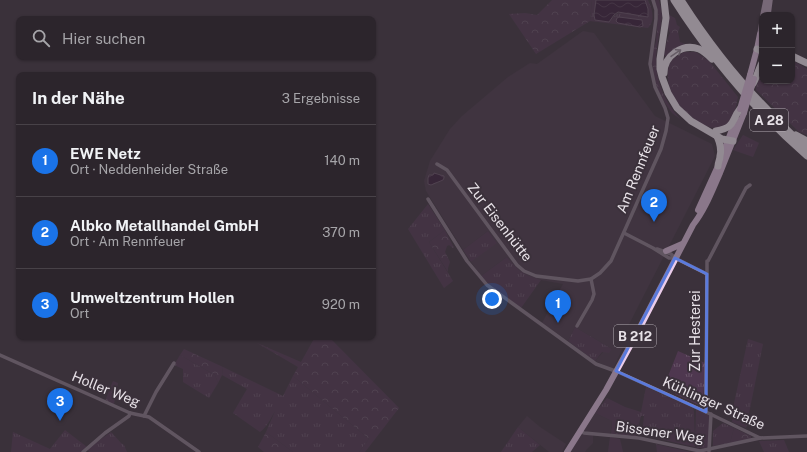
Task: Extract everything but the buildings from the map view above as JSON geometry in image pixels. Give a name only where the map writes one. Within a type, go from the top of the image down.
[{"type":"highway","points":[[664,0],[666,18],[660,69],[665,87],[677,108],[692,121],[706,130],[717,134],[722,133],[731,139]]},
{"type":"highway","name":"A 28","points":[[674,0],[726,72],[765,116],[807,156]]},
{"type":"highway","name":"A 28","points":[[681,0],[705,36],[734,72],[763,106],[807,149]]},
{"type":"highway","points":[[665,87],[664,70],[666,64],[672,55],[684,48],[698,49],[714,61],[720,69],[726,72]]},
{"type":"highway","points":[[795,57],[807,63]]},
{"type":"highway","points":[[753,80],[759,68]]},
{"type":"highway","points":[[717,134],[732,124],[742,111]]},
{"type":"highway","points":[[776,119],[781,120],[798,136],[807,141]]},
{"type":"highway","points":[[717,134],[721,150],[718,166]]},
{"type":"main road","points":[[764,12],[766,0]]},
{"type":"main road","points":[[768,12],[770,0]]},
{"type":"main road","name":"B 212","points":[[567,452],[606,390],[682,244],[699,217],[714,188],[753,80],[759,53]]},
{"type":"main road","name":"B 212","points":[[742,111],[753,80]]},
{"type":"main road","name":"B 212","points":[[693,225],[695,216],[731,139]]},
{"type":"main road","points":[[666,251],[682,244]]},
{"type":"street","name":"Am Rennfeuer","points":[[653,0],[656,10],[656,19],[650,64],[655,87],[665,108],[668,124],[661,149],[624,233],[669,258],[675,258]]},
{"type":"street","name":"Zur Eisenhütte","points":[[437,164],[447,170],[517,265],[524,271],[536,276],[564,280],[591,280]]},
{"type":"street","name":"Zur Hesterei","points":[[706,412],[707,261],[712,255],[746,188],[750,185]]},
{"type":"street","name":"Kühlinger Straße","points":[[428,199],[468,261],[488,285],[596,364],[616,371],[760,438],[807,436]]},
{"type":"street","points":[[577,326],[594,294],[591,280],[600,274],[611,261],[624,233]]},
{"type":"street","name":"Am Rennfeuer","points":[[653,248],[666,251],[675,258]]},
{"type":"street","name":"Zur Hesterei","points":[[675,258],[706,274]]},
{"type":"street","name":"Holler Weg","points":[[0,355],[99,400],[154,420],[199,452]]},
{"type":"street","points":[[144,416],[156,392],[174,363]]},
{"type":"street","points":[[83,452],[105,433],[130,416],[130,412]]},
{"type":"street","points":[[709,451],[711,414]]},
{"type":"street","name":"Bissener Weg","points":[[580,431],[584,433],[639,438],[700,452],[760,438]]},
{"type":"highlighted area","points":[[675,258],[707,274],[706,412],[616,371]]},
{"type":"shaded area","points":[[583,31],[594,33],[655,116],[712,144],[715,156],[621,340],[625,343],[613,369],[595,361],[603,352],[612,349],[575,327],[568,341],[542,323],[563,284],[532,278],[516,268],[507,257],[481,276],[471,262],[496,242],[488,231],[463,250],[426,191],[424,181],[430,161],[450,129],[462,116],[508,77],[530,63],[537,64]],"holes":[[[434,173],[441,174],[443,180],[431,185],[428,184],[429,175],[433,175]]]},
{"type":"shaded area","points":[[595,413],[612,421],[610,437],[593,435],[593,443],[585,452],[570,452]]},
{"type":"shaded area","points":[[527,416],[540,427],[566,444],[562,452],[549,452],[518,427]]},
{"type":"green space","points":[[552,0],[592,0],[590,21],[536,54],[509,14],[525,13],[537,15]]},
{"type":"green space","points":[[592,0],[596,0],[594,15],[612,19],[618,13],[648,9],[645,0],[648,0],[652,11],[652,22],[648,28],[590,21]]},
{"type":"green space","points":[[655,0],[659,0],[662,16],[656,58],[658,77],[660,86],[668,102],[680,119],[672,113],[661,97],[655,84],[652,63],[653,51],[656,42],[658,14]]},
{"type":"green space","points":[[669,15],[675,18],[677,25],[680,27],[678,32],[680,42],[685,44],[685,46],[667,57],[664,55],[670,33],[667,26]]},
{"type":"green space","points":[[684,52],[696,52],[709,61],[738,97],[733,118],[723,127],[710,127],[697,121],[675,101],[670,90],[668,73],[670,63],[673,59]]},
{"type":"green space","points":[[795,62],[807,69],[807,135],[799,132],[756,90],[759,77],[759,84],[795,84]]},
{"type":"green space","points":[[743,135],[759,143],[753,157],[733,150]]},
{"type":"green space","points":[[428,204],[445,230],[429,242],[453,281],[444,288],[408,229]]},
{"type":"green space","points":[[445,230],[454,248],[449,245],[447,246],[445,252],[450,262],[448,272],[429,242]]},
{"type":"green space","points":[[488,231],[497,243],[471,262],[463,250]]},
{"type":"green space","points":[[507,257],[522,272],[541,280],[521,308],[490,285],[481,276]]},
{"type":"green space","points":[[575,327],[612,349],[609,353],[602,352],[595,361],[568,341]]},
{"type":"green space","points":[[748,339],[763,344],[746,428],[732,422],[733,408]]},
{"type":"green space","points":[[313,340],[332,340],[399,408],[365,452],[359,452],[369,439],[293,376],[298,367],[257,343],[301,362]]},
{"type":"green space","points":[[184,349],[223,367],[222,375],[218,383],[215,375],[180,355]]},
{"type":"green space","points":[[678,351],[705,363],[703,407],[675,394],[677,384],[667,379]]},
{"type":"green space","points":[[180,355],[215,375],[218,383],[209,398],[183,382],[183,369],[174,365]]},
{"type":"green space","points":[[223,367],[283,396],[293,376],[369,439],[359,452],[293,452],[266,432],[275,411],[267,425],[260,432],[233,413],[247,389],[222,375]]},
{"type":"green space","points":[[113,381],[118,383],[114,404],[105,401]]},
{"type":"green space","points":[[646,387],[693,408],[695,442],[696,409],[710,416],[708,447],[697,448],[695,445],[695,447],[642,435],[644,416],[641,416],[636,436],[611,434],[612,421],[595,413],[607,398],[625,407],[641,412]]},
{"type":"green space","points":[[723,423],[734,428],[730,443],[713,446],[713,431]]},
{"type":"green space","points":[[518,427],[540,445],[532,452],[501,452]]},
{"type":"green space","points":[[734,428],[751,436],[751,439],[730,443]]},
{"type":"green space","points":[[65,430],[87,447],[81,452],[11,452],[13,432],[50,449]]},
{"type":"green space","points":[[111,432],[124,445],[127,452],[89,452],[87,449]]},
{"type":"green space","points":[[266,432],[293,452],[264,452],[258,447]]},
{"type":"green space","points":[[610,437],[620,439],[623,452],[608,452]]},
{"type":"green space","points":[[784,440],[789,452],[764,452],[759,441]]},
{"type":"green space","points":[[656,444],[690,452],[657,452]]},
{"type":"water","points":[[596,0],[645,0],[648,9],[648,17],[618,12],[609,22],[595,20],[594,15]]},
{"type":"water","points":[[619,17],[642,20],[643,26],[640,27],[618,23],[616,21]]},
{"type":"water","points":[[434,173],[444,176],[443,180],[431,185],[428,184],[429,175],[433,175]]},
{"type":"place","name":"Albko Metallhandel GmbH","points":[[654,222]]},
{"type":"place","name":"EWE Netz","points":[[558,323]]},
{"type":"place","name":"Umweltzentrum Hollen","points":[[60,421]]}]
